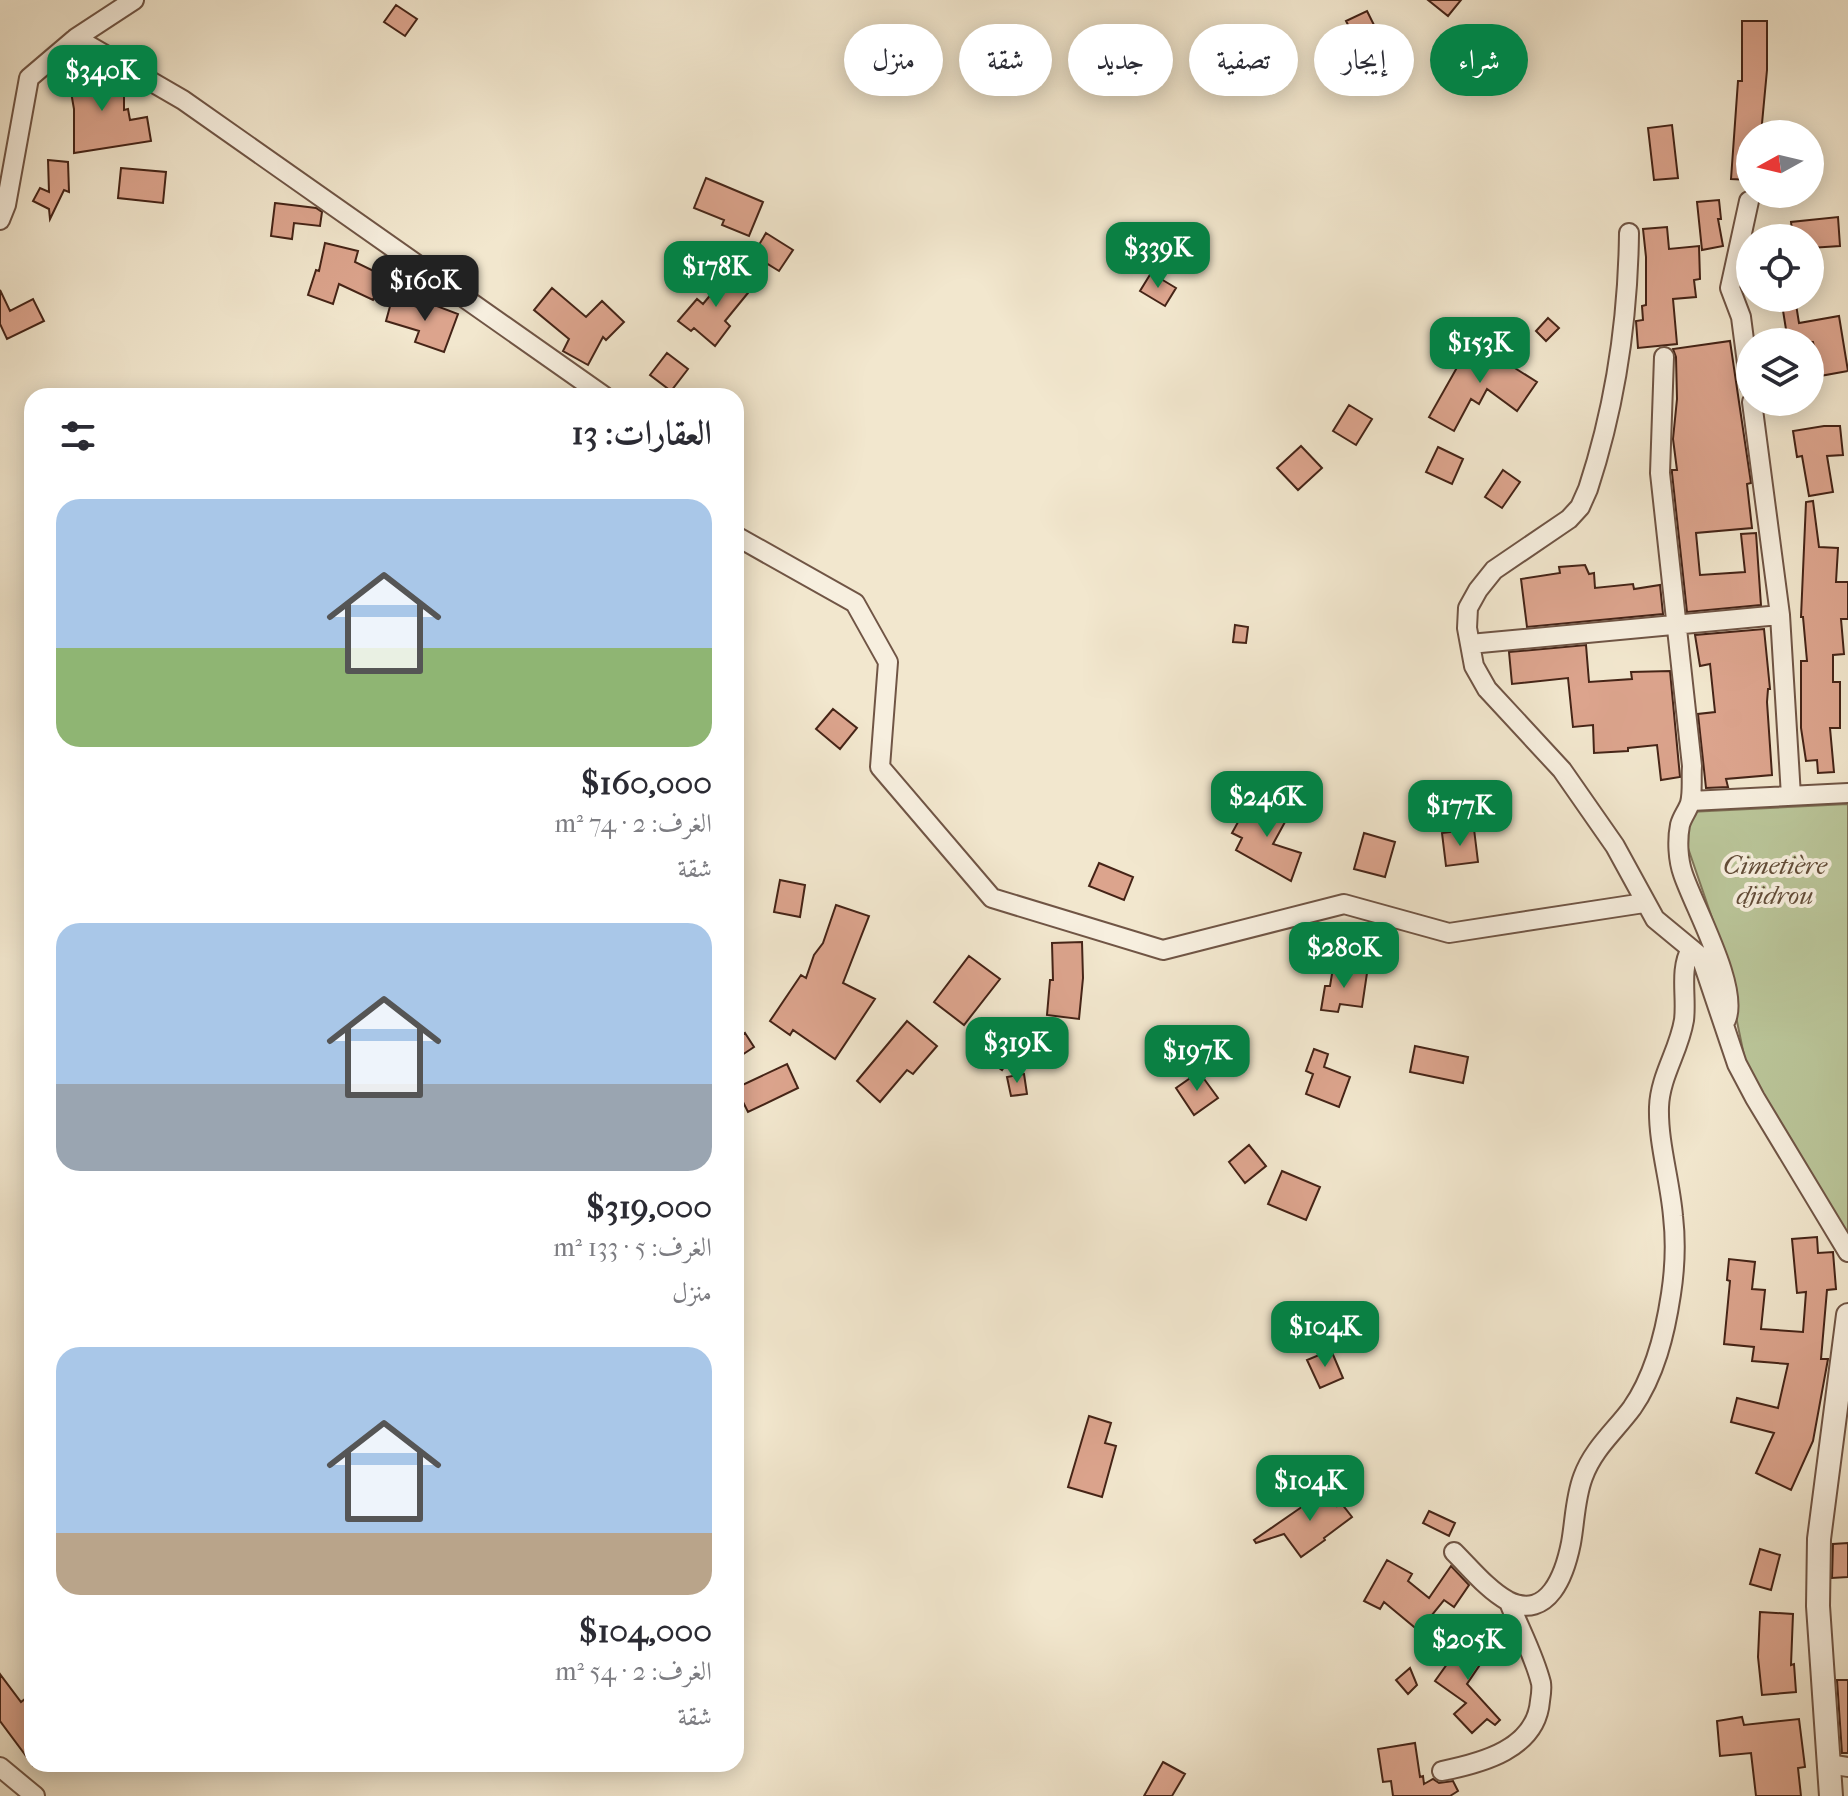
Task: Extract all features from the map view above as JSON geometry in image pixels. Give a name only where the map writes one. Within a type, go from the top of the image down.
[{"type":"street","points":[[0,220],[6,205],[29,78],[76,38],[134,0]]},
{"type":"street","points":[[76,38],[183,100],[593,388]]},
{"type":"street","points":[[1742,328],[1730,288],[1747,208]]},
{"type":"street","points":[[1629,233],[1628,283],[1619,358],[1588,489],[1580,507],[1569,519],[1494,570],[1478,590],[1468,608],[1467,628],[1474,666],[1487,689],[1562,770],[1615,846],[1644,903],[1663,927],[1701,957],[1737,1064],[1848,1252]]},
{"type":"street","points":[[1664,357],[1660,473],[1692,766],[1691,801],[1681,824],[1678,844],[1681,869],[1721,969],[1729,1006],[1723,1022]]},
{"type":"street","points":[[1754,416],[1780,615],[1791,796]]},
{"type":"street","points":[[744,541],[855,603],[888,662],[880,767],[992,898],[1163,950],[1344,904],[1449,933],[1644,903]]},
{"type":"street","points":[[1470,644],[1780,615]]},
{"type":"street","points":[[1691,801],[1848,793]]},
{"type":"street","points":[[1454,1552],[1509,1602],[1528,1607],[1545,1600],[1556,1588],[1566,1564],[1583,1477],[1592,1458],[1646,1386],[1656,1360],[1671,1295],[1675,1240],[1659,1099],[1662,1082],[1681,1036],[1686,958],[1691,949]]},
{"type":"street","points":[[1831,1796],[1838,1766],[1818,1606],[1819,1539],[1848,1315]]},
{"type":"street","points":[[1442,1771],[1490,1758],[1514,1746],[1530,1731],[1539,1715],[1542,1686],[1509,1602]]},
{"type":"street","points":[[0,1767],[35,1796]]},
{"type":"green space","name":"Cimetière djidrou","points":[[1848,804],[1848,1242],[1746,1065],[1721,944],[1688,848],[1689,812]]},
{"type":"building","points":[[1428,0],[1461,0],[1448,16]]},
{"type":"building","points":[[396,5],[417,19],[405,36],[384,22]]},
{"type":"building","points":[[1367,11],[1374,24],[1348,24],[1346,21]]},
{"type":"building","points":[[1742,21],[1767,21],[1762,120],[1736,120],[1736,179],[1731,179],[1738,81],[1742,81]]},
{"type":"building","points":[[79,67],[81,74],[116,75],[124,80],[124,110],[128,109],[130,120],[147,117],[151,141],[74,153],[74,109],[63,70]]},
{"type":"building","points":[[1672,125],[1678,178],[1654,180],[1648,128]]},
{"type":"building","points":[[48,160],[68,162],[69,192],[64,190],[50,219],[49,209],[33,201],[40,188],[49,192]]},
{"type":"building","points":[[121,168],[166,172],[163,203],[118,198]]},
{"type":"building","points":[[706,178],[763,202],[749,236],[722,225],[724,220],[694,208]]},
{"type":"building","points":[[1719,200],[1721,219],[1718,219],[1723,246],[1702,250],[1697,202]]},
{"type":"building","points":[[275,203],[316,208],[322,212],[320,226],[294,223],[292,239],[271,236]]},
{"type":"building","points":[[1838,217],[1840,246],[1824,247],[1824,224],[1791,222]]},
{"type":"building","points":[[1667,227],[1669,249],[1699,246],[1700,279],[1694,280],[1696,297],[1673,299],[1677,344],[1638,348],[1636,321],[1643,320],[1642,306],[1646,305],[1643,229]]},
{"type":"building","points":[[766,233],[793,250],[779,271],[753,255]]},
{"type":"building","points":[[325,243],[358,251],[355,262],[384,276],[373,300],[339,284],[333,304],[308,295],[316,270],[319,271]]},
{"type":"building","points":[[731,270],[752,288],[725,321],[730,326],[715,346],[694,328],[691,331],[678,321],[697,299],[703,304]]},
{"type":"building","points":[[1151,273],[1176,288],[1165,306],[1140,291]]},
{"type":"building","points":[[552,288],[586,317],[602,301],[624,322],[606,340],[603,337],[588,365],[563,351],[569,339],[534,310]]},
{"type":"building","points":[[0,290],[10,311],[33,299],[44,321],[7,339],[0,324]]},
{"type":"building","points":[[392,299],[427,310],[429,303],[458,314],[444,352],[415,342],[419,331],[386,321]]},
{"type":"building","points":[[1783,312],[1797,312],[1799,323],[1839,316],[1848,371],[1824,375],[1824,328],[1786,328]]},
{"type":"building","points":[[1548,318],[1559,328],[1546,341],[1536,331]]},
{"type":"building","points":[[1472,341],[1537,382],[1517,411],[1487,389],[1479,404],[1471,399],[1454,431],[1429,417]]},
{"type":"building","points":[[1730,341],[1736,382],[1736,416],[1741,416],[1751,483],[1747,484],[1752,528],[1696,533],[1700,575],[1745,572],[1741,534],[1756,533],[1761,605],[1687,612],[1672,473],[1672,470],[1677,470],[1673,439],[1677,399],[1673,349]]},
{"type":"building","points":[[667,353],[688,369],[673,388],[667,388],[650,375]]},
{"type":"building","points":[[1349,405],[1372,419],[1356,445],[1333,431]]},
{"type":"building","points":[[1840,426],[1843,455],[1827,456],[1833,492],[1809,496],[1802,456],[1797,457],[1793,431]]},
{"type":"building","points":[[1301,446],[1322,468],[1298,490],[1277,468]]},
{"type":"building","points":[[1438,447],[1463,459],[1452,484],[1426,472]]},
{"type":"building","points":[[1503,470],[1520,482],[1502,508],[1485,497]]},
{"type":"building","points":[[1813,501],[1819,547],[1838,548],[1836,582],[1848,582],[1848,619],[1841,619],[1844,654],[1833,655],[1833,682],[1840,682],[1840,728],[1830,728],[1834,772],[1818,773],[1817,760],[1806,761],[1801,728],[1801,661],[1807,661],[1801,617],[1806,502]]},
{"type":"building","points":[[1585,565],[1589,574],[1594,573],[1595,588],[1633,584],[1634,589],[1660,585],[1663,614],[1527,627],[1521,579],[1560,573],[1559,567]]},
{"type":"building","points":[[1235,625],[1248,627],[1246,643],[1233,642]]},
{"type":"building","points":[[1764,629],[1770,689],[1767,702],[1772,775],[1726,779],[1728,787],[1706,788],[1698,714],[1715,712],[1710,664],[1700,666],[1695,635]]},
{"type":"building","points":[[1586,645],[1589,682],[1632,679],[1631,672],[1670,671],[1680,777],[1661,780],[1657,745],[1594,753],[1593,725],[1573,727],[1568,678],[1512,684],[1509,652]]},
{"type":"building","points":[[833,709],[857,728],[840,749],[816,729]]},
{"type":"building","points":[[1266,798],[1291,811],[1273,844],[1301,853],[1291,881],[1236,850],[1242,838],[1232,833],[1244,811],[1256,817]]},
{"type":"building","points":[[1474,829],[1478,862],[1446,866],[1442,833]]},
{"type":"building","points":[[1364,833],[1395,842],[1385,877],[1354,869]]},
{"type":"building","points":[[1099,863],[1133,877],[1124,900],[1089,886]]},
{"type":"building","points":[[780,880],[805,885],[800,917],[774,912]]},
{"type":"building","points":[[836,905],[869,916],[843,983],[875,999],[835,1059],[793,1030],[790,1035],[770,1021],[801,975],[806,978],[814,955],[823,943]]},
{"type":"building","points":[[1082,942],[1083,978],[1079,1019],[1047,1015],[1050,980],[1053,980],[1052,943]]},
{"type":"building","points":[[969,956],[1000,979],[964,1025],[934,1002]]},
{"type":"building","points":[[1333,968],[1367,973],[1362,1007],[1340,1004],[1338,1012],[1321,1010],[1325,986],[1330,986]]},
{"type":"building","points":[[907,1021],[937,1046],[913,1074],[907,1070],[880,1102],[857,1081]]},
{"type":"building","points":[[999,1022],[1023,1039],[1002,1070],[978,1053]]},
{"type":"building","points":[[744,1034],[754,1047],[744,1054]]},
{"type":"building","points":[[1415,1046],[1468,1057],[1463,1083],[1410,1072]]},
{"type":"building","points":[[1314,1049],[1328,1054],[1324,1067],[1350,1077],[1339,1107],[1306,1094],[1313,1074],[1306,1071]]},
{"type":"building","points":[[787,1064],[798,1088],[748,1112],[744,1104],[744,1084]]},
{"type":"building","points":[[1199,1072],[1218,1098],[1194,1115],[1176,1088]]},
{"type":"building","points":[[1024,1074],[1027,1094],[1011,1096],[1007,1077]]},
{"type":"building","points":[[1249,1145],[1266,1166],[1245,1183],[1229,1162]]},
{"type":"building","points":[[1282,1171],[1320,1187],[1306,1220],[1268,1204]]},
{"type":"building","points":[[1817,1237],[1818,1253],[1833,1252],[1836,1289],[1827,1290],[1821,1359],[1828,1359],[1813,1441],[1791,1490],[1756,1473],[1774,1433],[1731,1422],[1737,1398],[1778,1408],[1788,1364],[1752,1361],[1754,1347],[1724,1344],[1729,1259],[1755,1262],[1752,1289],[1765,1290],[1761,1329],[1803,1332],[1806,1292],[1797,1293],[1792,1239]]},
{"type":"building","points":[[1331,1350],[1343,1378],[1320,1388],[1307,1360]]},
{"type":"building","points":[[1089,1416],[1111,1423],[1105,1443],[1116,1446],[1102,1497],[1068,1487]]},
{"type":"building","points":[[1324,1488],[1337,1506],[1341,1503],[1352,1517],[1325,1540],[1301,1557],[1284,1534],[1256,1543],[1254,1540]]},
{"type":"building","points":[[1429,1511],[1455,1523],[1449,1536],[1423,1523]]},
{"type":"building","points":[[1848,1543],[1848,1577],[1832,1578],[1833,1544]]},
{"type":"building","points":[[1760,1549],[1780,1555],[1771,1590],[1750,1584]]},
{"type":"building","points":[[1387,1560],[1412,1574],[1408,1581],[1429,1598],[1451,1566],[1469,1585],[1454,1607],[1444,1600],[1419,1631],[1384,1602],[1380,1609],[1364,1601]]},
{"type":"building","points":[[1760,1612],[1793,1614],[1791,1665],[1794,1664],[1796,1692],[1762,1695],[1758,1657]]},
{"type":"building","points":[[1470,1632],[1492,1647],[1467,1684],[1500,1720],[1495,1725],[1487,1719],[1472,1733],[1454,1714],[1466,1703],[1435,1681]]},
{"type":"building","points":[[1410,1668],[1417,1685],[1408,1694],[1396,1680]]},
{"type":"building","points":[[0,1674],[21,1702],[24,1700],[24,1753],[0,1721]]},
{"type":"building","points":[[1837,1680],[1848,1680],[1848,1753],[1842,1753]]},
{"type":"building","points":[[1742,1717],[1744,1725],[1799,1719],[1805,1767],[1798,1768],[1801,1796],[1756,1796],[1751,1753],[1720,1756],[1717,1721]]},
{"type":"building","points":[[1415,1743],[1420,1777],[1423,1776],[1424,1784],[1433,1779],[1439,1783],[1453,1781],[1458,1791],[1450,1796],[1393,1796],[1391,1781],[1383,1782],[1378,1749]]},
{"type":"building","points":[[1163,1762],[1185,1774],[1172,1796],[1144,1796]]}]
